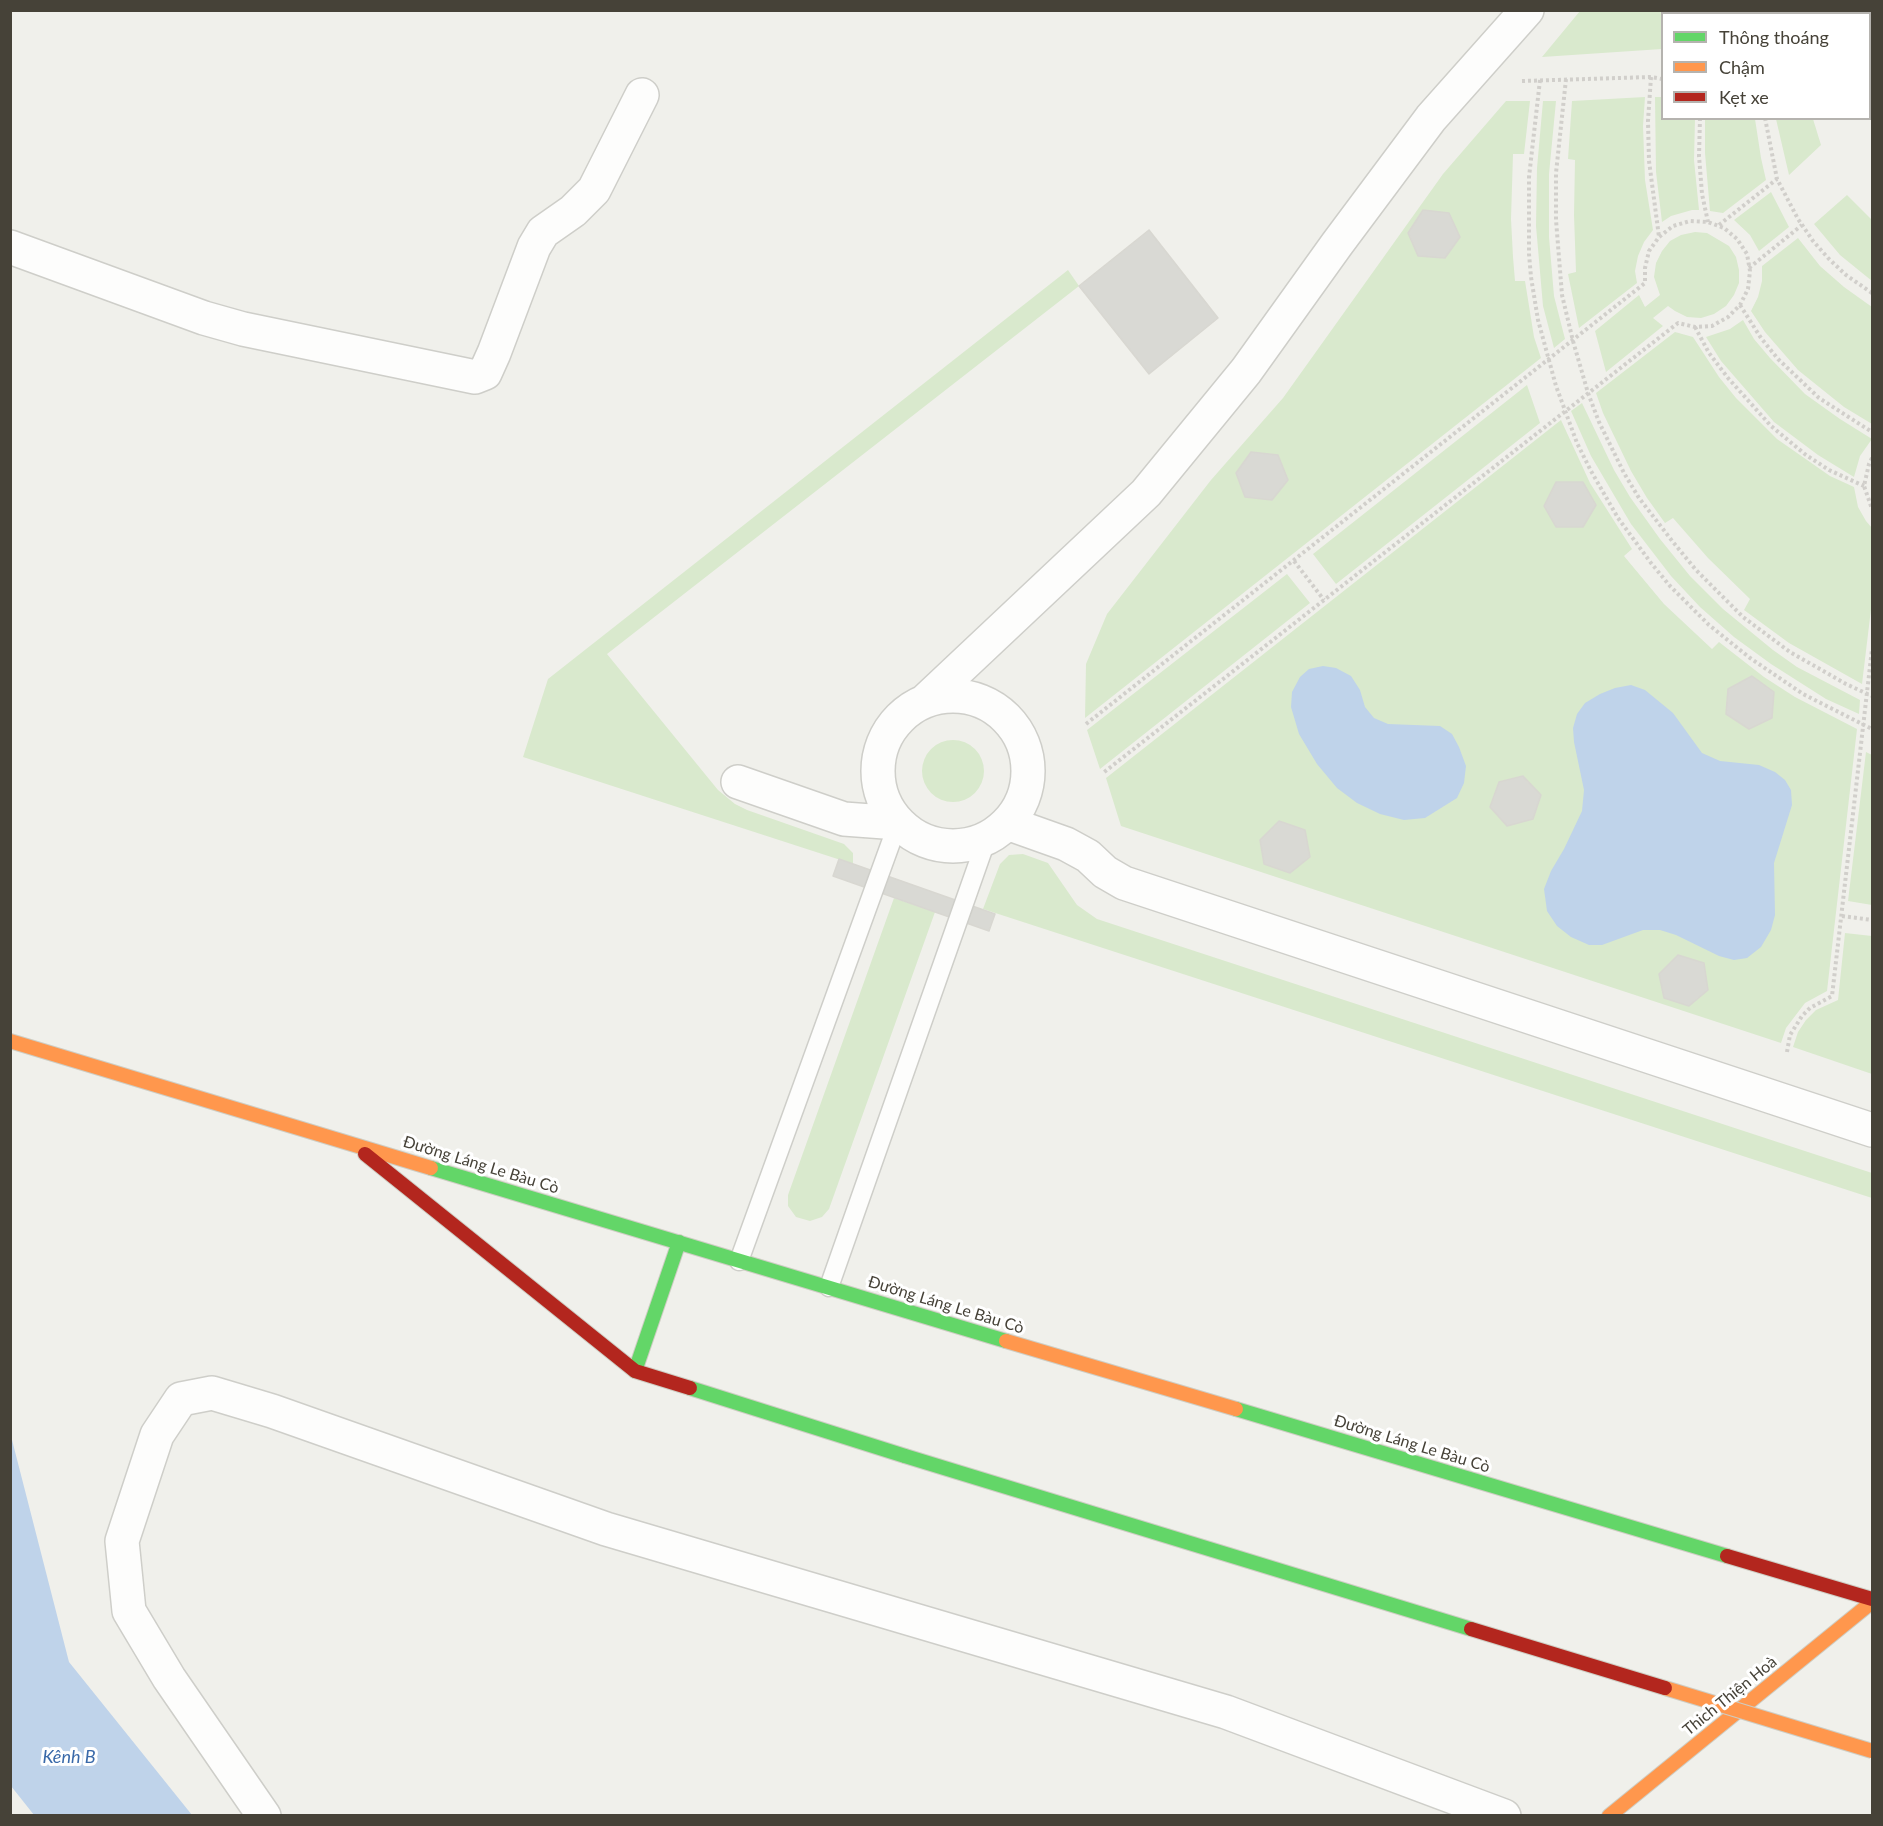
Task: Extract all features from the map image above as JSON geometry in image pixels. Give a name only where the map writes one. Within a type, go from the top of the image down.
[{"type":"street","points":[[925,701],[947,696],[970,698],[991,706],[1008,720],[1021,739],[1028,761],[1027,783],[1020,805],[997,831],[957,847],[925,842],[911,834],[898,823],[885,803],[878,780],[880,756],[889,732],[905,714],[925,701],[1146,493],[1246,371],[1431,118],[1527,10]]},
{"type":"street","points":[[10,247],[214,321],[476,377],[485,373],[494,353],[534,247],[543,232],[573,212],[594,190],[642,95]]},
{"type":"street","points":[[738,782],[844,819],[898,823]]},
{"type":"street","points":[[997,831],[1066,844],[1088,856],[1105,872],[1124,883],[1872,1130]]},
{"type":"street","name":"Đường Láng Le Bàu Cò","points":[[10,1041],[1872,1600]]},
{"type":"street","points":[[351,1143],[634,1371],[1872,1751]]},
{"type":"street","points":[[634,1371],[679,1242]]},
{"type":"street","points":[[264,1815],[169,1678],[129,1611],[122,1541],[157,1435],[181,1400],[212,1393],[272,1411],[606,1529],[1226,1712],[1504,1815]]},
{"type":"street","name":"Thich Thiện Hoà","points":[[1609,1815],[1872,1600]]},
{"type":"lane","points":[[739,1261],[898,823]]},
{"type":"lane","points":[[829,1287],[997,831]]},
{"type":"path","points":[[1522,81],[1651,77],[1661,79]]},
{"type":"path","points":[[1651,77],[1648,121],[1649,161],[1659,237]]},
{"type":"path","points":[[1566,79],[1556,173],[1556,220],[1563,295],[1588,393],[1599,422],[1624,473],[1639,498],[1696,570],[1736,610],[1766,635],[1818,669],[1872,696]]},
{"type":"path","points":[[1540,80],[1529,177],[1529,254],[1538,320],[1564,412],[1577,443],[1618,518],[1651,563],[1709,625],[1786,683],[1823,706],[1872,729]]},
{"type":"path","points":[[1700,120],[1699,156],[1702,194],[1708,222]]},
{"type":"path","points":[[1765,120],[1777,179],[1802,225],[1829,259],[1846,275],[1872,293]]},
{"type":"path","points":[[1718,226],[1777,179]]},
{"type":"path","points":[[1086,724],[1645,283],[1645,268],[1649,251],[1659,237],[1673,226],[1690,221],[1708,222],[1724,228],[1737,239],[1747,254],[1748,289],[1740,305],[1728,317],[1712,326],[1695,327],[1678,323],[1103,773]]},
{"type":"path","points":[[1749,268],[1802,225]]},
{"type":"path","points":[[1740,305],[1761,338],[1778,359],[1819,398],[1872,432]]},
{"type":"path","points":[[1695,327],[1709,353],[1728,378],[1772,426],[1806,455],[1829,470],[1864,486]]},
{"type":"path","points":[[1872,458],[1864,486],[1872,509]]},
{"type":"path","points":[[1293,561],[1324,600]]},
{"type":"path","points":[[1787,1052],[1790,1035],[1802,1016],[1810,1008],[1832,996],[1872,649]]},
{"type":"path","points":[[1842,916],[1872,920]]},
{"type":"green space","points":[[1580,10],[1687,11],[1661,12],[1661,49],[1542,57]]},
{"type":"green space","points":[[1645,97],[1643,126],[1645,180],[1653,230],[1638,256],[1635,271],[1637,283],[1579,328],[1568,274],[1576,272],[1575,160],[1568,159],[1572,101]]},
{"type":"green space","points":[[1655,97],[1661,97],[1661,120],[1695,120],[1694,160],[1699,210],[1671,216],[1662,222],[1656,172]]},
{"type":"green space","points":[[1506,101],[1530,101],[1524,154],[1513,154],[1511,219],[1515,281],[1525,281],[1534,337],[1541,358],[1085,718],[1086,664],[1107,614],[1211,480],[1283,398],[1443,174]]},
{"type":"green space","points":[[1543,101],[1556,101],[1549,174],[1549,237],[1554,296],[1565,339],[1554,348],[1543,306],[1536,226],[1537,168]]},
{"type":"green space","points":[[1705,120],[1755,120],[1766,180],[1723,213],[1710,211],[1705,153]]},
{"type":"green space","points":[[1776,120],[1813,120],[1821,145],[1789,175]]},
{"type":"green space","points":[[1771,192],[1789,227],[1759,251],[1750,235],[1734,220]]},
{"type":"green space","points":[[1847,195],[1872,220],[1872,281],[1840,255],[1814,224]]},
{"type":"green space","points":[[1695,232],[1707,233],[1729,246],[1736,257],[1739,283],[1734,295],[1726,306],[1714,314],[1701,318],[1687,317],[1668,306],[1653,318],[1663,326],[1606,372],[1595,331],[1639,295],[1645,307],[1660,295],[1654,277],[1656,263],[1662,251],[1670,241],[1681,235]]},
{"type":"green space","points":[[1798,238],[1820,266],[1872,307],[1872,424],[1844,407],[1798,370],[1765,332],[1751,311],[1762,281],[1762,266]]},
{"type":"green space","points":[[1068,270],[1079,286],[607,654],[718,790],[735,804],[747,810],[844,844],[853,853],[853,864],[523,757],[548,679]]},
{"type":"green space","points":[[1743,320],[1754,339],[1805,394],[1872,439],[1860,456],[1854,477],[1818,455],[1774,422],[1721,361],[1706,337],[1730,329]]},
{"type":"green space","points":[[1675,332],[1693,337],[1736,398],[1777,439],[1830,476],[1854,487],[1858,507],[1872,528],[1872,601],[1862,684],[1789,643],[1744,610],[1750,599],[1708,558],[1673,518],[1665,523],[1631,471],[1603,413],[1596,393]]},
{"type":"green space","points":[[1527,385],[1540,423],[1336,584],[1313,554]]},
{"type":"green space","points":[[1582,403],[1614,470],[1630,497],[1690,576],[1723,609],[1773,650],[1797,667],[1860,700],[1859,714],[1826,699],[1734,637],[1700,607],[1671,576],[1631,524],[1591,456],[1571,411]]},
{"type":"green space","points":[[1561,420],[1590,483],[1632,549],[1624,556],[1664,604],[1712,649],[1719,642],[1764,677],[1795,697],[1857,729],[1827,991],[1805,1003],[1786,1028],[1781,1043],[1121,826],[1106,778]]},
{"type":"green space","points":[[1287,574],[1310,603],[1100,769],[1087,730]]},
{"type":"green space","points":[[947,740],[959,740],[975,749],[982,759],[984,771],[982,783],[975,793],[959,802],[947,802],[936,797],[927,788],[922,777],[922,765],[927,754],[936,745]]},
{"type":"green space","points":[[1866,752],[1872,755],[1872,905],[1848,901]]},
{"type":"green space","points":[[1023,854],[1048,863],[1077,905],[1097,919],[1872,1173],[1872,1198],[983,909],[1000,864],[1009,855]]},
{"type":"green space","points":[[894,898],[935,912],[829,1209],[822,1217],[810,1221],[796,1217],[788,1206],[788,1195]]},
{"type":"green space","points":[[1845,933],[1872,936],[1872,1074],[1793,1047],[1798,1032],[1806,1020],[1816,1010],[1838,1000]]},
{"type":"water","points":[[1323,666],[1336,668],[1351,676],[1360,690],[1365,707],[1374,718],[1388,724],[1440,726],[1452,734],[1466,766],[1464,783],[1457,798],[1425,818],[1404,820],[1380,814],[1357,803],[1337,788],[1317,764],[1299,734],[1291,707],[1292,692],[1300,677],[1309,669]]},
{"type":"water","points":[[1631,685],[1645,690],[1673,713],[1702,753],[1720,761],[1759,765],[1775,772],[1785,780],[1791,790],[1792,805],[1774,863],[1775,915],[1771,930],[1761,947],[1747,958],[1734,960],[1719,956],[1676,935],[1660,930],[1643,930],[1602,945],[1589,945],[1571,937],[1557,926],[1547,911],[1544,889],[1582,811],[1584,790],[1573,728],[1577,714],[1585,703],[1600,694]]},
{"type":"water","name":"Kênh B","points":[[11,1436],[69,1662],[192,1815],[34,1815],[11,1786]]},
{"type":"building","points":[[1423,210],[1449,213],[1460,237],[1445,258],[1418,256],[1408,233]]},
{"type":"building","points":[[1149,230],[1218,318],[1149,374],[1079,286]]},
{"type":"building","points":[[1251,452],[1278,455],[1288,480],[1272,500],[1245,497],[1236,473]]},
{"type":"building","points":[[1556,482],[1583,482],[1596,505],[1583,527],[1556,527],[1544,506]]},
{"type":"building","points":[[1752,676],[1774,692],[1772,718],[1749,729],[1726,714],[1728,689]]},
{"type":"building","points":[[1523,776],[1541,795],[1533,819],[1507,826],[1490,807],[1499,782]]},
{"type":"building","points":[[1279,821],[1305,830],[1310,857],[1290,873],[1264,864],[1260,840]]},
{"type":"building","points":[[839,859],[995,914],[989,931],[833,876]]},
{"type":"building","points":[[1678,955],[1704,963],[1708,990],[1689,1006],[1664,998],[1659,974]]},
{"type":"traffic: fast","points":[[431,1168],[1006,1341]]},
{"type":"traffic: fast","points":[[635,1371],[679,1242]]},
{"type":"traffic: fast","points":[[690,1388],[905,1456]]},
{"type":"traffic: fast","points":[[1236,1409],[1727,1556]]},
{"type":"traffic: fast","points":[[905,1456],[1471,1629]]},
{"type":"traffic: slow","points":[[10,1041],[431,1168]]},
{"type":"traffic: slow","points":[[1006,1341],[1236,1409]]},
{"type":"traffic: slow","points":[[1609,1816],[1872,1602]]},
{"type":"traffic: slow","points":[[1665,1688],[1872,1751]]},
{"type":"traffic: jam","points":[[365,1154],[635,1371],[690,1388]]},
{"type":"traffic: jam","points":[[1727,1556],[1872,1599]]},
{"type":"traffic: jam","points":[[1471,1629],[1665,1688]]}]
